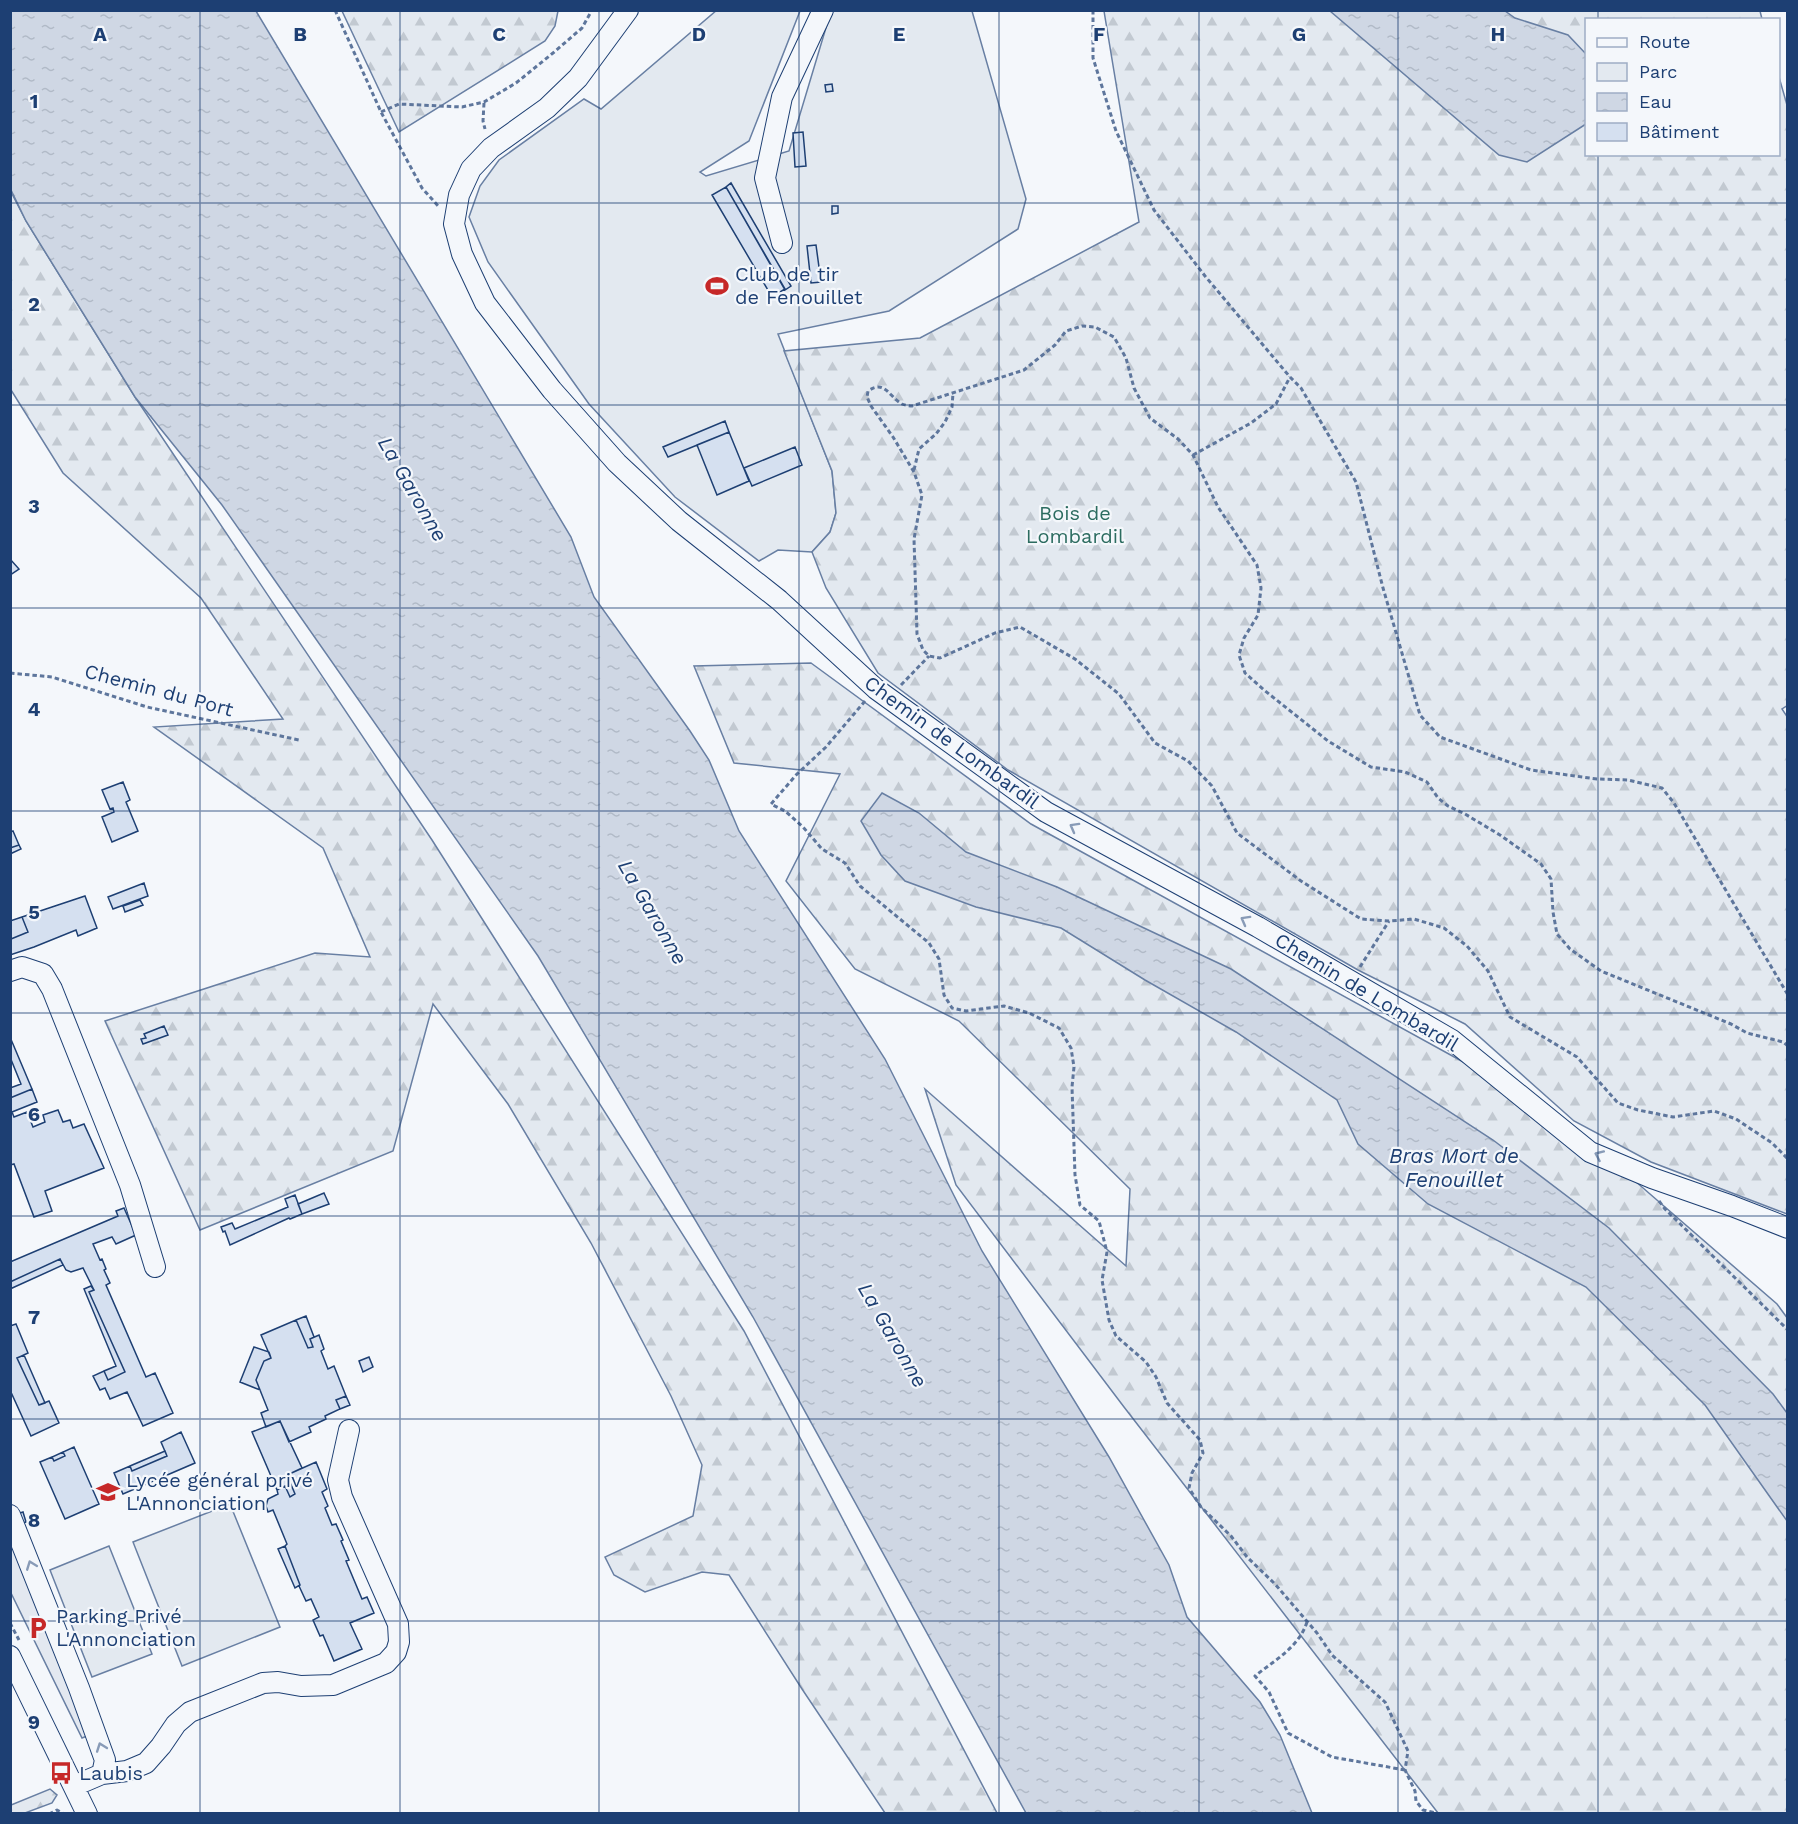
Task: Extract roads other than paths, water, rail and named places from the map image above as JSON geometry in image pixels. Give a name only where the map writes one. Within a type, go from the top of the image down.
[{"type":"street","points":[[782,243],[765,178],[782,97],[823,10]]},
{"type":"street","name":"Chemin de Lombardil","points":[[626,12],[578,78],[547,108],[491,148],[471,169],[459,195],[454,224],[462,254],[485,303],[552,390],[617,463],[679,521],[779,600],[882,693],[1046,812],[1352,981],[1452,1040],[1590,1152],[1652,1178],[1788,1228]]},
{"type":"street","points":[[10,971],[22,967],[43,974],[52,988],[130,1185],[155,1267]]},
{"type":"street","points":[[74,1786],[102,1774],[127,1772],[146,1763],[176,1724],[190,1712],[263,1683],[278,1682],[321,1687],[333,1685],[386,1663],[396,1652],[399,1642],[398,1624],[342,1497],[338,1480],[349,1430]]},
{"type":"street","points":[[10,1515],[105,1760],[102,1774]]},
{"type":"street","points":[[10,1656],[87,1814]]},
{"type":"water","name":"La Garonne","points":[[11,10],[256,11],[571,537],[594,597],[709,760],[739,831],[885,1059],[982,1251],[1109,1457],[1169,1565],[1187,1617],[1260,1702],[1280,1735],[1312,1813],[1026,1813],[753,1317],[538,956],[222,505],[135,397],[26,221],[11,190]]},
{"type":"water","points":[[1330,11],[1505,11],[1515,18],[1568,35],[1585,53],[1585,125],[1527,162],[1499,155]]},
{"type":"water","name":"Bras Mort de Fenouillet","points":[[882,793],[919,813],[966,852],[1057,887],[1231,969],[1493,1140],[1609,1228],[1773,1394],[1787,1413],[1787,1521],[1705,1405],[1586,1287],[1428,1204],[1358,1144],[1337,1100],[1236,1032],[1061,928],[976,907],[905,881],[881,855],[861,821]]},
{"type":"place","name":"Club de tir de Fenouillet","points":[[717,286]]},
{"type":"place","name":"Lycée général privé L'Annonciation","points":[[108,1492]]},
{"type":"place","name":"Parking Privé L'Annonciation","points":[[38,1628]]},
{"type":"place","name":"Laubis","points":[[61,1773]]},
{"type":"park label","name":"Bois de Lombardil","points":[[1075,524]]}]
